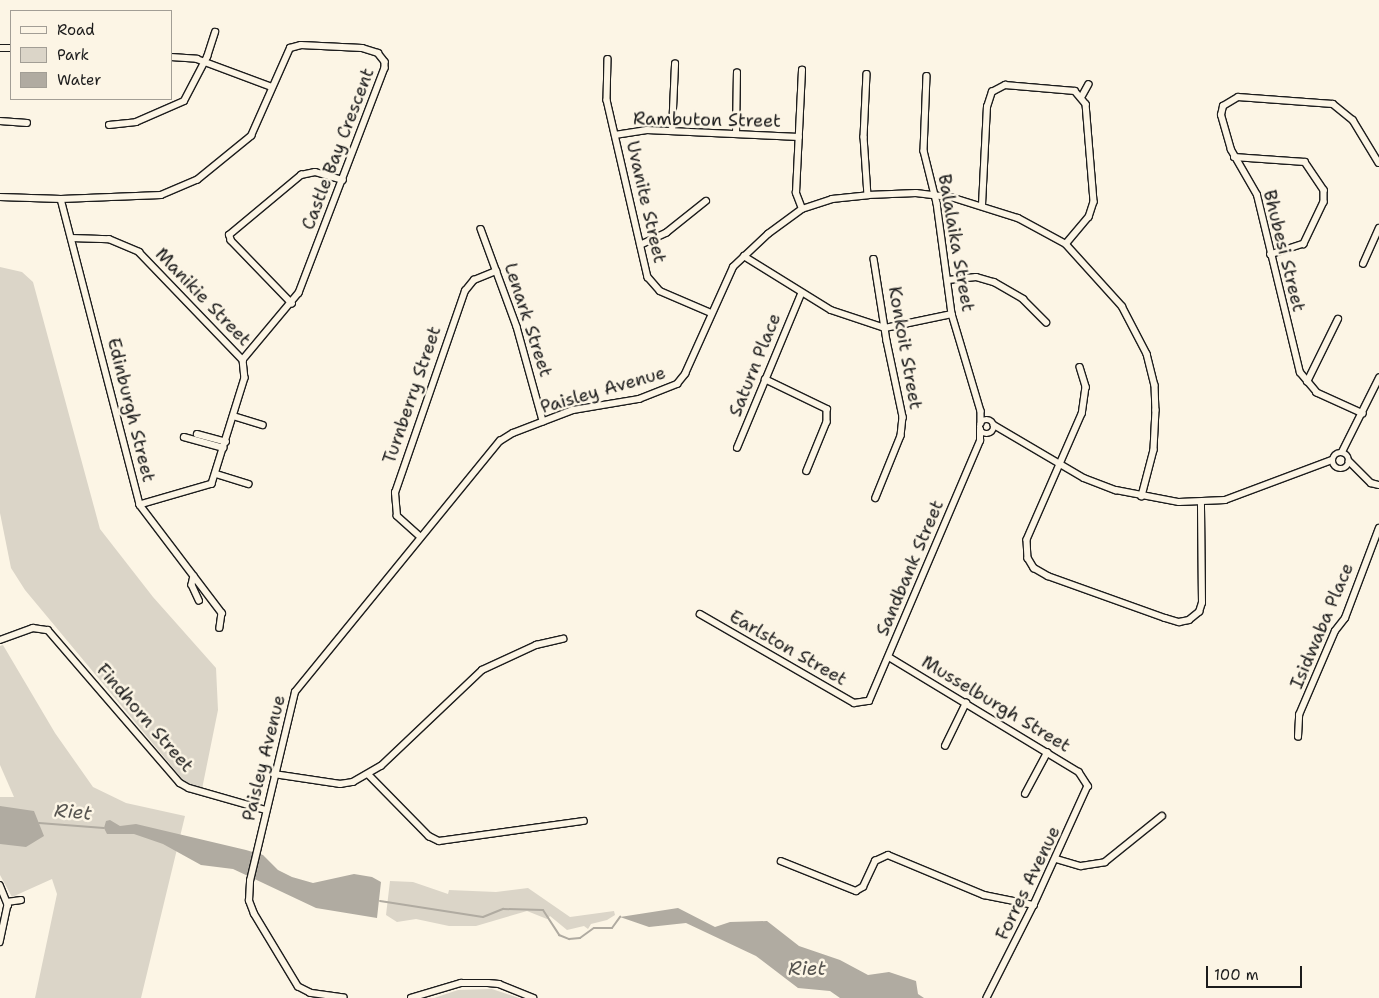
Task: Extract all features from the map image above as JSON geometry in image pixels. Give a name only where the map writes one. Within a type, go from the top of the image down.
[{"type":"street","points":[[110,125],[136,122],[181,104],[190,95],[205,62],[215,32]]},
{"type":"street","name":"Castle Bay Crescent","points":[[61,199],[150,198],[192,183],[251,136],[286,54],[295,46],[366,48],[383,57],[385,68],[299,293],[292,304],[243,360]]},
{"type":"street","points":[[172,56],[205,62],[272,87]]},
{"type":"street","name":"Uvanite Street","points":[[608,59],[606,96],[648,278],[655,287],[711,313]]},
{"type":"street","points":[[672,131],[675,64]]},
{"type":"street","points":[[802,70],[796,198],[802,210]]},
{"type":"street","points":[[736,134],[738,73]]},
{"type":"street","points":[[867,74],[864,137],[868,194]]},
{"type":"street","name":"Balalaika Street","points":[[927,76],[924,151],[934,196],[952,314],[981,411],[980,430]]},
{"type":"street","points":[[982,205],[987,107],[992,92],[1000,86],[1013,85],[1066,89],[1082,96]]},
{"type":"street","points":[[1066,244],[1089,217],[1094,202],[1086,108],[1082,96],[1088,85]]},
{"type":"street","name":"Bhubesi Street","points":[[1363,414],[1317,393],[1307,382],[1298,367],[1255,191],[1234,157],[1222,110],[1230,99],[1244,97],[1321,101],[1338,106],[1353,120],[1379,163]]},
{"type":"street","points":[[0,122],[28,123]]},
{"type":"street","name":"Rambuton Street","points":[[615,135],[641,130],[799,137]]},
{"type":"street","points":[[1234,157],[1305,162],[1324,190],[1324,202],[1304,244],[1271,255]]},
{"type":"street","points":[[292,304],[231,241],[229,235],[301,175],[315,172],[343,180]]},
{"type":"street","name":"Paisley Avenue","points":[[344,998],[316,996],[296,984],[254,914],[249,896],[250,881],[274,774],[295,692],[497,444],[513,433],[573,410],[639,399],[672,388],[685,374],[726,280],[744,256],[802,210],[832,199],[868,194],[934,196],[982,205],[1018,218],[1066,244],[1122,306],[1146,354],[1156,410],[1154,450],[1142,496]]},
{"type":"street","points":[[0,197],[61,199],[71,238]]},
{"type":"street","points":[[640,245],[666,234],[706,201]]},
{"type":"street","points":[[1363,264],[1379,228]]},
{"type":"street","name":"Lenark Street","points":[[480,229],[517,327],[543,421]]},
{"type":"street","name":"Manikie Street","points":[[71,238],[109,239],[139,252],[243,360],[246,376],[216,474]]},
{"type":"street","name":"Edinburgh Street","points":[[71,238],[140,505],[222,613],[220,628]]},
{"type":"street","points":[[744,256],[801,294],[831,310],[884,328],[952,314]]},
{"type":"street","name":"Konkoit Street","points":[[874,259],[884,328],[903,424],[876,498]]},
{"type":"street","name":"Turnberry Street","points":[[420,537],[397,516],[395,493],[465,291],[474,280],[496,271]]},
{"type":"street","points":[[948,280],[976,277],[994,282],[1023,299],[1046,322]]},
{"type":"street","name":"Saturn Place","points":[[737,448],[801,294]]},
{"type":"street","points":[[1307,382],[1338,319]]},
{"type":"street","points":[[1080,367],[1086,387],[1083,408],[1029,534],[1027,553],[1030,563],[1048,576],[1177,622],[1196,615],[1202,603],[1201,503]]},
{"type":"street","points":[[1346,468],[1349,444],[1379,378]]},
{"type":"street","points":[[765,379],[821,403],[827,409],[827,422],[806,471]]},
{"type":"street","name":"Balalaika Street","points":[[981,411],[1000,430],[1021,439],[1058,465],[1106,487],[1142,496],[1201,503],[1225,500],[1323,466],[1332,460],[1336,454],[1346,456]]},
{"type":"street","points":[[233,416],[263,425]]},
{"type":"street","points":[[981,423],[992,422],[991,433]]},
{"type":"street","points":[[980,430],[991,433]]},
{"type":"street","name":"Sandbank Street","points":[[863,704],[872,697],[980,440],[980,430]]},
{"type":"street","points":[[980,440],[1000,430]]},
{"type":"street","points":[[197,434],[225,445]]},
{"type":"street","points":[[184,437],[225,445]]},
{"type":"street","points":[[1346,456],[1357,471],[1379,485]]},
{"type":"street","points":[[1332,460],[1336,468]]},
{"type":"street","name":"Balalaika Street","points":[[1323,466],[1357,471]]},
{"type":"street","points":[[140,505],[208,487],[216,474],[248,484]]},
{"type":"street","name":"Isidwaba Place","points":[[1298,737],[1300,715],[1336,631],[1345,618],[1379,528]]},
{"type":"street","points":[[193,575],[192,585],[200,600]]},
{"type":"street","name":"Earlston Street","points":[[700,614],[845,699],[863,704]]},
{"type":"street","name":"Findhorn Street","points":[[0,640],[33,628],[44,629],[54,636],[180,783],[189,788],[266,810]]},
{"type":"street","points":[[274,774],[343,784],[368,775],[482,670],[536,645],[563,639]]},
{"type":"street","name":"Musselburgh Street","points":[[889,657],[1047,753],[1085,779]]},
{"type":"street","points":[[944,746],[966,703]]},
{"type":"street","points":[[1025,794],[1047,753]]},
{"type":"street","points":[[368,775],[429,836],[439,841],[584,821]]},
{"type":"street","name":"Forres Avenue","points":[[987,998],[1087,794],[1085,779]]},
{"type":"street","points":[[1056,859],[1081,866],[1106,862],[1162,816]]},
{"type":"street","points":[[781,861],[856,891],[864,887],[875,861],[888,855],[984,895],[1034,905]]},
{"type":"street","points":[[0,885],[7,902],[0,942]]},
{"type":"street","points":[[7,902],[21,900]]},
{"type":"street","points":[[411,998],[461,984],[488,982],[499,984],[533,998]]},
{"type":"green space","points":[[0,267],[22,272],[33,282],[100,529],[153,597],[216,668],[218,710],[202,789],[184,781],[25,590],[11,568],[0,513]]},
{"type":"green space","points":[[3,645],[55,733],[93,787],[126,803],[185,816],[141,998],[35,998],[57,894],[52,879],[12,897],[0,875],[0,797],[14,797],[0,765],[0,646]]},
{"type":"green space","points":[[390,881],[413,882],[448,894],[449,890],[496,892],[528,888],[570,917],[614,911],[615,915],[607,920],[591,924],[588,929],[584,926],[567,930],[550,916],[547,919],[527,911],[476,926],[449,926],[416,919],[397,922],[386,915]]},
{"type":"green space","points":[[492,989],[519,998],[434,998],[458,990]]},
{"type":"water","points":[[0,806],[34,811],[44,836],[26,847],[0,844]]},
{"type":"water","name":"Riet","points":[[110,820],[120,826],[136,824],[263,855],[278,870],[292,877],[313,883],[354,874],[372,877],[381,882],[377,918],[316,908],[233,869],[201,865],[163,844],[134,834],[107,834],[104,828],[106,821]]},
{"type":"water","name":"Riet","points":[[678,908],[715,927],[730,922],[767,921],[799,946],[840,960],[868,975],[889,972],[916,981],[918,994],[924,998],[840,998],[830,991],[798,988],[756,956],[686,923],[649,927],[620,917]]},
{"type":"waterway","name":"Riet","points":[[39,823],[104,828]]},
{"type":"waterway","name":"Riet","points":[[380,901],[483,917],[503,909],[543,910],[559,935],[569,939],[580,938],[594,928],[612,928],[620,917]]}]
